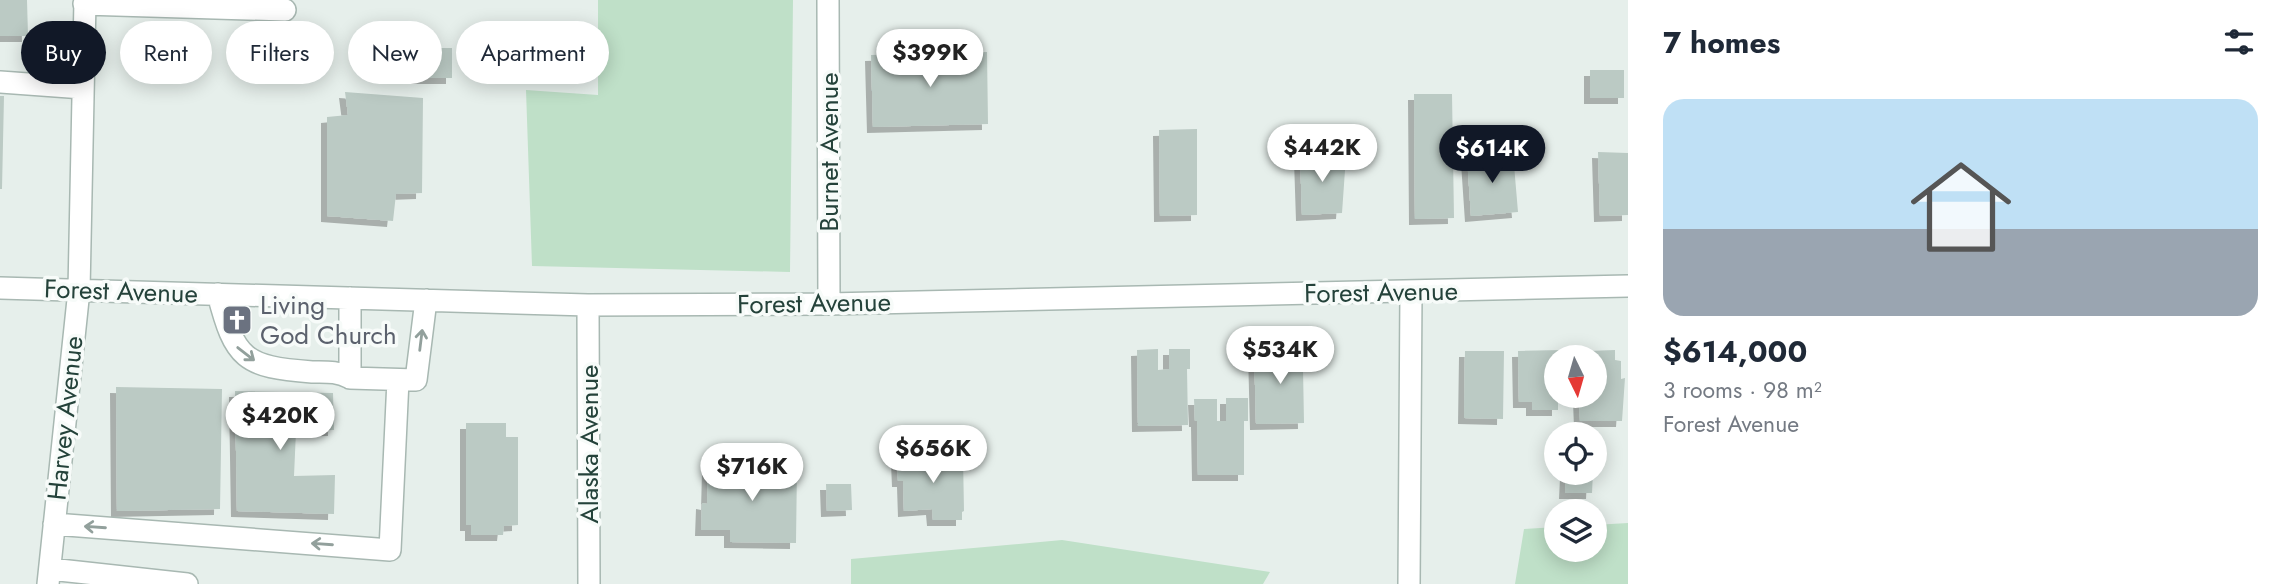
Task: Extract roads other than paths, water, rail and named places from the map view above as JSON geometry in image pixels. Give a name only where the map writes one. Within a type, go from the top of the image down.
[{"type":"street","name":"Burnet Avenue","points":[[828,0],[829,304]]},
{"type":"street","points":[[85,2],[285,10]]},
{"type":"street","name":"Harvey Avenue","points":[[49,576],[79,290],[85,2]]},
{"type":"street","points":[[0,82],[83,88]]},
{"type":"street","name":"Forest Avenue","points":[[0,288],[588,305],[829,304],[1628,286]]},
{"type":"street","points":[[1409,584],[1412,291]]},
{"type":"street","points":[[218,294],[227,329],[235,345],[247,357],[262,365],[341,373],[350,378],[407,380]]},
{"type":"street","points":[[350,298],[350,378]]},
{"type":"street","points":[[54,524],[390,550],[407,380],[426,300]]},
{"type":"street","name":"Alaska Avenue","points":[[588,305],[589,584]]},
{"type":"street","points":[[49,576],[187,584]]},
{"type":"place","name":"Living God Church","points":[[237,320]]}]
